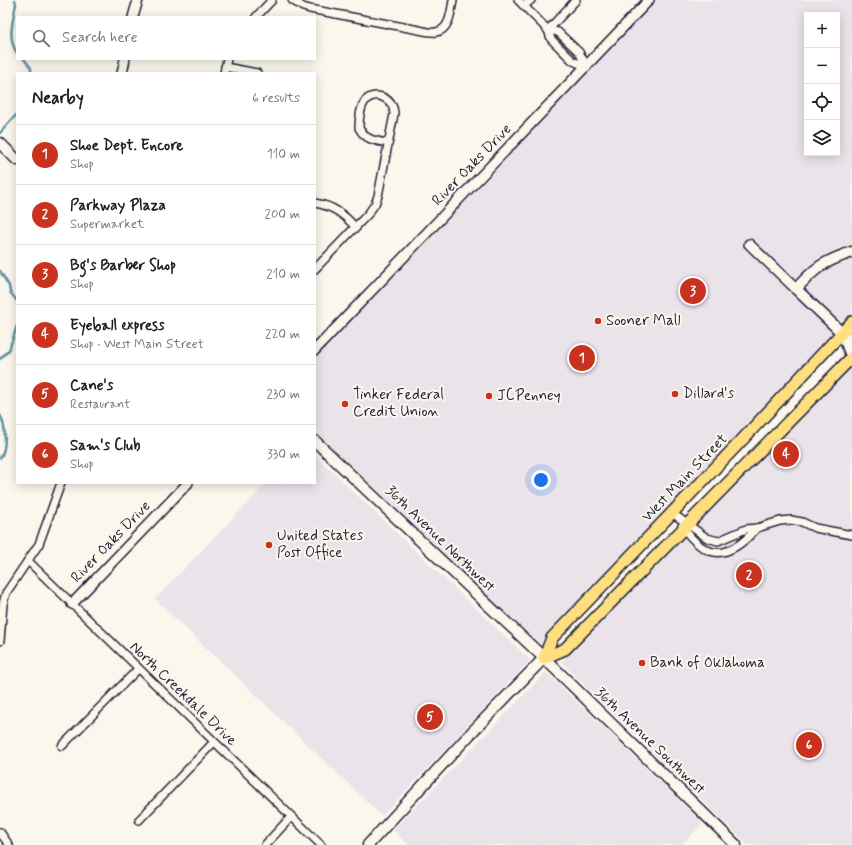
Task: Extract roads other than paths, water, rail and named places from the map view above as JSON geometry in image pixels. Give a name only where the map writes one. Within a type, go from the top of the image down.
[{"type":"main road","points":[[0,143],[15,158]]},
{"type":"main road","points":[[852,252],[829,260],[820,265],[796,289],[842,333],[852,340]]},
{"type":"main road","name":"West Main Street","points":[[368,845],[473,731],[544,658],[552,638],[852,322]]},
{"type":"main road","points":[[842,333],[852,357]]},
{"type":"main road","name":"West Main Street","points":[[544,658],[565,649],[852,357]]},
{"type":"main road","name":"36th Avenue Northwest","points":[[316,442],[544,658]]},
{"type":"main road","name":"36th Avenue Southwest","points":[[544,658],[736,845]]},
{"type":"street","points":[[133,16],[138,0]]},
{"type":"street","points":[[257,16],[272,0]]},
{"type":"street","points":[[292,0],[303,7],[315,10],[433,32],[442,29],[447,23],[453,0]]},
{"type":"street","points":[[518,0],[548,30],[558,32],[574,47],[579,52],[587,67]]},
{"type":"street","points":[[524,6],[531,0]]},
{"type":"street","points":[[548,30],[576,0]]},
{"type":"street","name":"River Oaks Drive","points":[[316,349],[424,234],[587,67],[649,0]]},
{"type":"street","points":[[122,72],[125,60]]},
{"type":"street","points":[[227,60],[224,70],[246,72]]},
{"type":"street","points":[[316,268],[356,228],[375,204],[382,178],[394,114],[394,107],[389,100],[385,98],[373,97],[368,99],[363,105],[358,128],[367,138],[388,143]]},
{"type":"street","points":[[316,203],[331,206],[356,228]]},
{"type":"street","points":[[749,244],[796,289]]},
{"type":"street","points":[[0,641],[4,598],[9,587],[28,561],[40,540],[61,484]]},
{"type":"street","name":"River Oaks Drive","points":[[72,604],[187,484]]},
{"type":"street","points":[[672,513],[686,526],[707,538],[718,541],[746,529],[791,520],[802,522],[815,528],[852,535]]},
{"type":"street","points":[[686,526],[693,541],[710,552],[720,554],[731,550],[745,541],[757,528]]},
{"type":"street","name":"North Creekdale Drive","points":[[28,561],[321,845]]},
{"type":"street","points":[[62,746],[138,668]]},
{"type":"street","points":[[139,820],[214,742]]},
{"type":"street","points":[[265,845],[292,817]]},
{"type":"street","points":[[0,832],[9,845]]},
{"type":"waterway","points":[[15,0],[16,4],[11,36],[16,51]]},
{"type":"waterway","points":[[25,60],[31,68],[31,72]]},
{"type":"waterway","points":[[0,133],[16,115]]},
{"type":"waterway","points":[[0,271],[9,286],[10,292],[16,300]]},
{"type":"waterway","points":[[0,359],[9,350],[16,329]]},
{"type":"waterway","points":[[0,415],[4,425],[5,437],[4,449],[0,458]]},
{"type":"place","name":"Bg's Barber Shop","points":[[693,291]]},
{"type":"place","name":"Sooner Mall","points":[[598,321]]},
{"type":"place","name":"Shoe Dept. Encore","points":[[582,358]]},
{"type":"place","name":"Dillard's","points":[[675,394]]},
{"type":"place","name":"JCPenney","points":[[489,396]]},
{"type":"place","name":"Tinker Federal Credit Union","points":[[345,404]]},
{"type":"place","name":"Eyeball express","points":[[786,454]]},
{"type":"place","name":"United States Post Office","points":[[269,545]]},
{"type":"place","name":"Parkway Plaza","points":[[749,575]]},
{"type":"place","name":"Bank of Oklahoma","points":[[642,663]]},
{"type":"place","name":"Cane's","points":[[430,717]]},
{"type":"place","name":"Sam's Club","points":[[809,745]]}]
